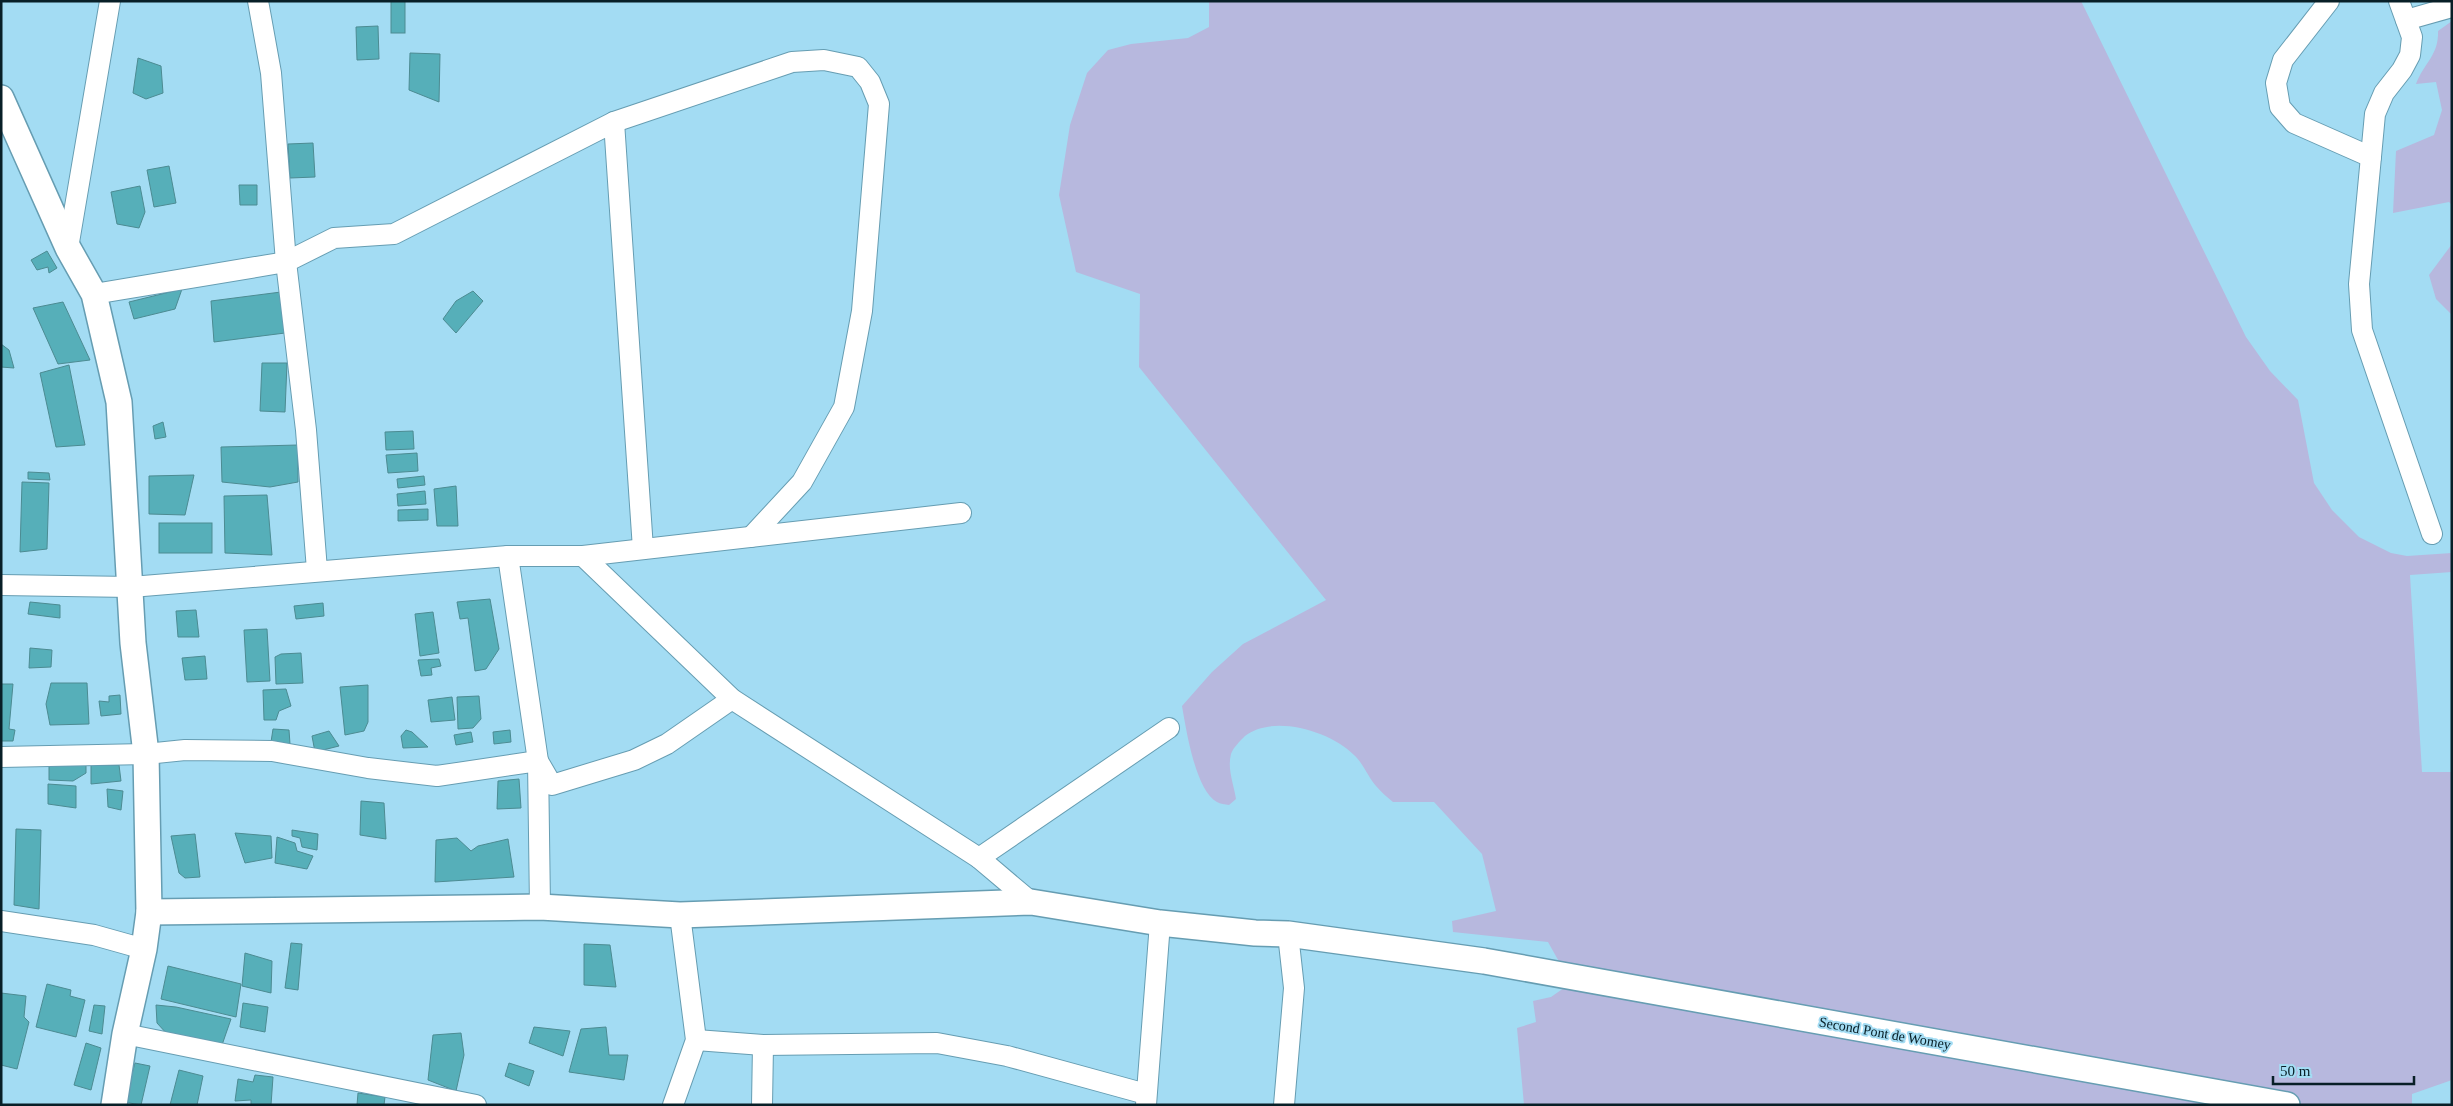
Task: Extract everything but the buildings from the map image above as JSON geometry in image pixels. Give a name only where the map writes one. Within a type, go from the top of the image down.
[{"type":"main road","points":[[1,98],[68,248],[94,294],[119,402],[133,643],[146,754],[149,912],[144,950],[125,1034],[114,1105]]},
{"type":"main road","name":"Second Pont de Womey","points":[[149,912],[540,907],[680,915],[1031,902],[1160,923],[1256,933],[1288,934],[1484,961],[2287,1105]]},
{"type":"street","points":[[68,248],[110,1]]},
{"type":"street","points":[[258,1],[272,73],[286,262],[306,430],[317,570]]},
{"type":"street","points":[[2329,1],[2282,60],[2276,83],[2280,106],[2294,122],[2371,157]]},
{"type":"street","points":[[2399,1],[2412,37],[2410,54],[2402,70],[2384,93],[2374,114],[2359,284],[2362,330],[2432,534]]},
{"type":"street","points":[[2406,20],[2452,6]]},
{"type":"street","points":[[94,294],[286,262],[334,238],[394,234],[614,122],[792,62],[824,60],[858,67],[870,82],[879,104],[862,311],[844,407],[802,482],[751,537]]},
{"type":"street","points":[[614,122],[643,549]]},
{"type":"street","points":[[1,585],[131,587],[317,570],[508,556],[583,556],[961,513]]},
{"type":"street","points":[[508,556],[538,761],[540,907]]},
{"type":"street","points":[[583,556],[732,699],[979,858],[1031,902]]},
{"type":"street","points":[[538,761],[552,785],[634,760],[667,744],[732,699]]},
{"type":"street","points":[[979,858],[1170,728]]},
{"type":"street","points":[[1,757],[146,754],[185,750],[272,751],[368,768],[437,776],[538,761]]},
{"type":"street","points":[[673,1105],[696,1040],[680,915]]},
{"type":"street","points":[[1,921],[94,935],[144,950]]},
{"type":"street","points":[[696,1040],[764,1044],[937,1043],[1007,1056],[1146,1099],[1160,923]]},
{"type":"street","points":[[1284,1105],[1294,988],[1288,934]]},
{"type":"street","points":[[125,1034],[476,1105]]},
{"type":"street","points":[[762,1105],[764,1044]]},
{"type":"shaded area","points":[[1209,1],[2081,1],[2246,337],[2270,371],[2298,400],[2314,483],[2332,510],[2359,537],[2391,553],[2407,556],[2452,553],[2452,572],[2410,575],[2422,772],[2452,772],[2452,1080],[2412,1094],[2412,1105],[1524,1105],[1517,1028],[1536,1022],[1533,1001],[1551,997],[1571,983],[1548,942],[1453,932],[1452,921],[1496,911],[1482,854],[1434,802],[1393,802],[1376,786],[1357,758],[1344,746],[1301,728],[1270,726],[1257,730],[1241,740],[1231,754],[1230,771],[1236,799],[1229,805],[1218,803],[1209,795],[1197,772],[1193,758],[1182,706],[1212,672],[1243,644],[1326,600],[1139,367],[1140,294],[1076,272],[1059,195],[1070,125],[1087,73],[1108,50],[1131,44],[1188,38],[1209,27]]},
{"type":"shaded area","points":[[2452,21],[2452,205],[2449,202],[2393,213],[2396,151],[2434,135],[2442,110],[2436,82],[2416,84],[2434,53],[2438,31]]},
{"type":"shaded area","points":[[2452,244],[2452,315],[2436,299],[2429,275]]}]
